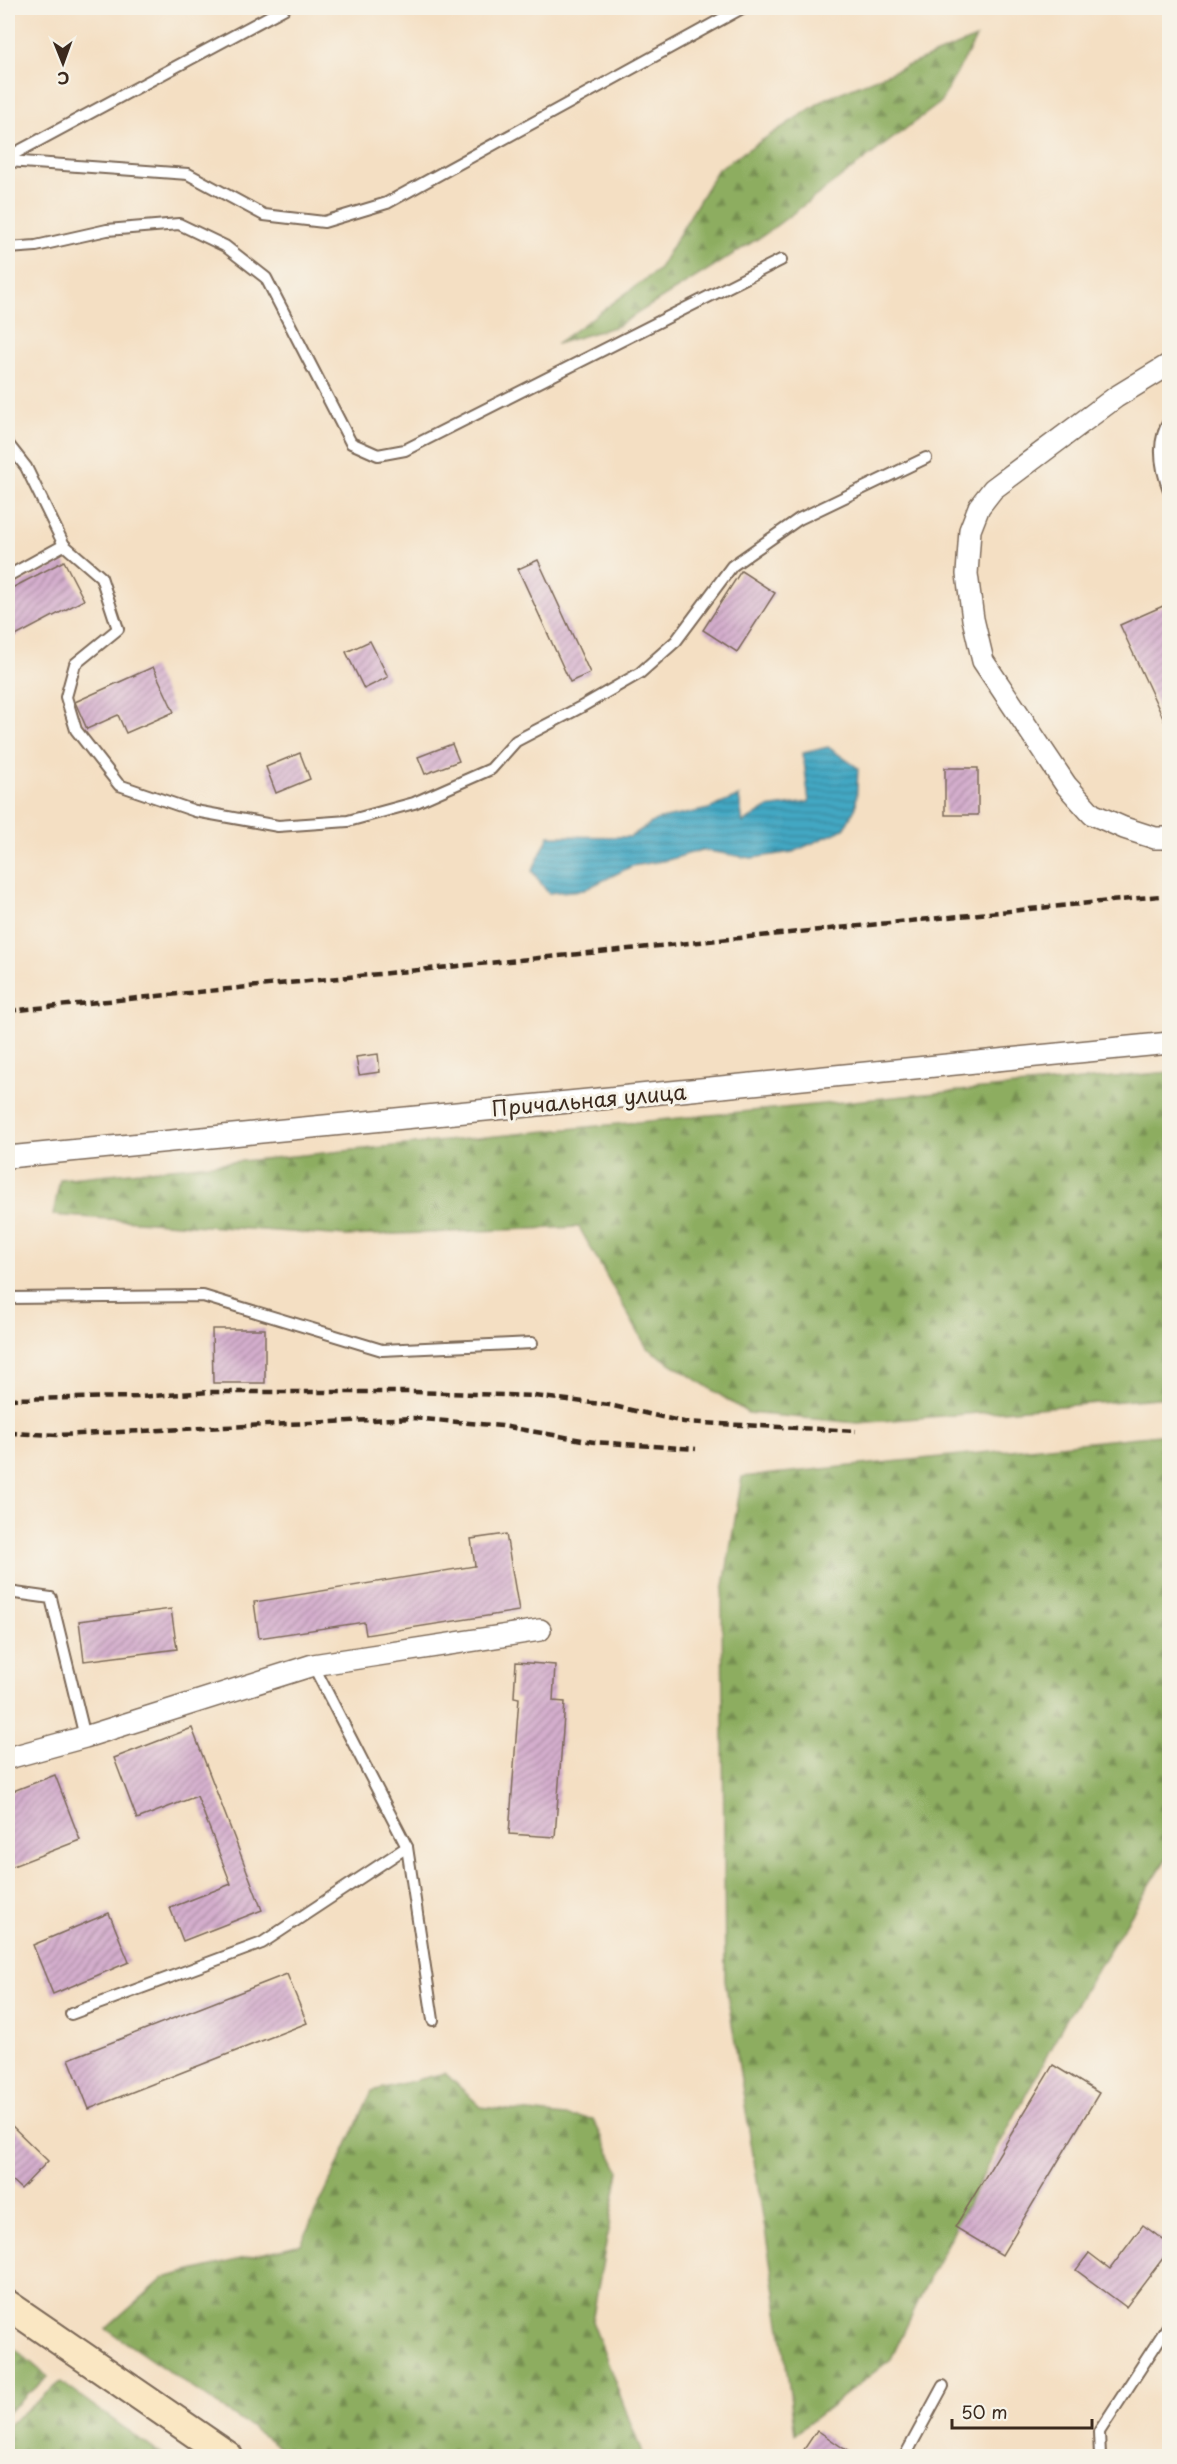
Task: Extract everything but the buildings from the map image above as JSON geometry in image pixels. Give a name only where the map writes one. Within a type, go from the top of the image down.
[{"type":"street","points":[[1170,363],[1116,397],[993,489],[979,507],[970,530],[967,574],[983,661],[1066,785],[1092,814],[1155,838],[1170,838]]},
{"type":"street","name":"Причальная улица","points":[[8,1157],[1170,1043]]},
{"type":"street","points":[[8,1758],[85,1737],[313,1665],[540,1630]]},
{"type":"street","points":[[8,2305],[228,2457]]},
{"type":"lane","points":[[8,157],[285,8]]},
{"type":"lane","points":[[8,161],[188,174],[264,215],[324,222],[387,203],[742,8]]},
{"type":"lane","points":[[8,248],[36,246],[107,230],[179,224],[225,246],[266,278],[351,443],[378,455],[405,450],[781,260]]},
{"type":"lane","points":[[1170,420],[1161,444],[1161,459],[1162,474],[1170,493]]},
{"type":"lane","points":[[8,444],[26,467],[64,545],[101,577],[118,628],[75,664],[66,698],[76,730],[119,785],[195,811],[278,826],[348,821],[414,803],[490,769],[516,741],[640,673],[676,641],[732,566],[799,519],[926,458]]},
{"type":"lane","points":[[8,576],[64,545]]},
{"type":"lane","points":[[8,1298],[203,1296],[382,1350],[532,1343]]},
{"type":"lane","points":[[8,1592],[51,1598],[85,1737]]},
{"type":"lane","points":[[313,1665],[406,1847],[433,2019]]},
{"type":"lane","points":[[72,2014],[262,1943],[406,1847]]},
{"type":"lane","points":[[1100,2457],[1099,2432],[1170,2323]]},
{"type":"lane","points":[[905,2457],[943,2386]]},
{"type":"green space","points":[[976,38],[940,103],[764,235],[617,326],[556,344],[658,270],[718,169],[827,98]]},
{"type":"green space","points":[[1169,1072],[1169,1397],[858,1423],[748,1413],[647,1348],[579,1227],[346,1236],[53,1215],[60,1179]]},
{"type":"green space","points":[[1169,1434],[1169,1854],[1064,2023],[934,2268],[891,2359],[795,2434],[784,2348],[725,1980],[722,1598],[742,1477]]},
{"type":"green space","points":[[445,2073],[481,2107],[593,2119],[619,2171],[592,2321],[643,2456],[293,2456],[106,2329],[164,2278],[301,2244],[372,2091]]},
{"type":"green space","points":[[8,2343],[48,2377],[8,2412]]},
{"type":"green space","points":[[61,2382],[163,2456],[8,2456],[8,2425]]},
{"type":"water","points":[[828,747],[858,768],[856,807],[844,829],[793,852],[751,858],[701,850],[668,860],[632,866],[584,890],[548,893],[532,871],[549,836],[630,837],[656,820],[709,809],[739,796],[743,823],[767,808],[809,802],[803,753]]},
{"type":"railway","points":[[8,1011],[1170,895]]},
{"type":"railway","points":[[8,1399],[138,1397],[210,1392],[415,1392],[534,1396],[609,1405],[684,1422],[856,1431]]},
{"type":"railway","points":[[8,1433],[58,1435],[413,1418],[502,1426],[594,1442],[696,1449]]}]
